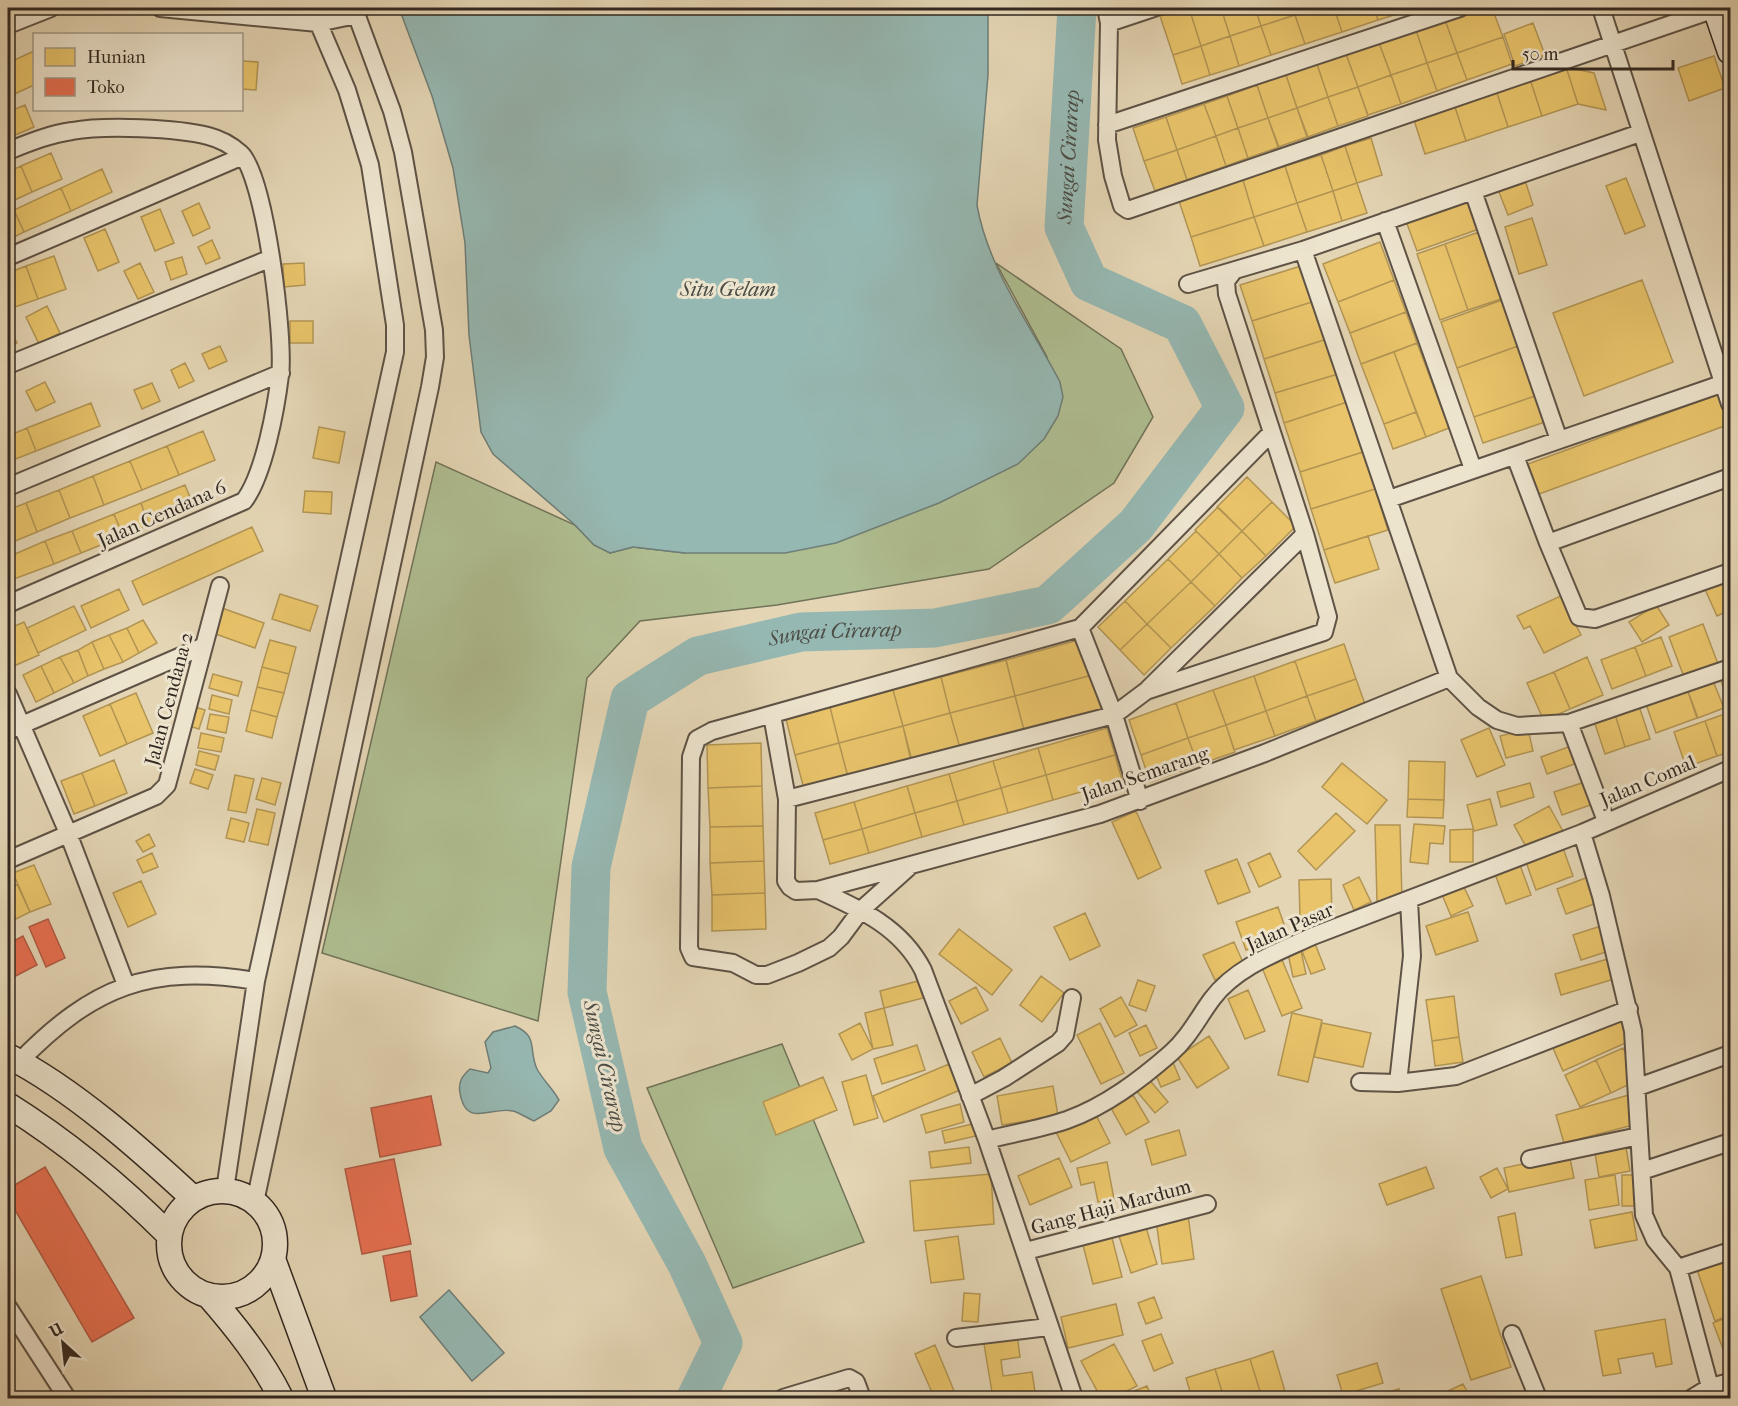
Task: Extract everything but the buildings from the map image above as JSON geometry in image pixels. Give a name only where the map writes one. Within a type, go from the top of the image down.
[{"type":"street","points":[[8,26],[51,8]]},
{"type":"street","points":[[160,8],[319,17],[353,13],[392,111],[403,153],[434,330],[435,357],[430,387],[255,1202]]},
{"type":"street","points":[[1154,8],[1107,15],[1108,154],[1122,206],[1131,210],[1716,8],[1731,52]]},
{"type":"street","points":[[1107,125],[1460,8]]},
{"type":"street","points":[[1601,8],[1640,132],[1726,382],[1731,404]]},
{"type":"street","points":[[225,1190],[256,981],[395,352],[395,326],[370,165],[347,90],[319,17]]},
{"type":"street","points":[[8,152],[73,130],[99,129],[208,136],[228,144],[243,156],[8,257]]},
{"type":"street","points":[[1188,284],[1303,250],[1640,132]]},
{"type":"street","name":"Jalan Cendana 6","points":[[8,604],[244,501],[251,492],[265,448],[280,373],[276,304],[261,200],[243,156]]},
{"type":"street","points":[[1473,191],[1559,440]]},
{"type":"street","points":[[1385,221],[1473,469]]},
{"type":"street","points":[[1303,250],[1449,678],[1478,707],[1497,720],[1517,726],[1569,723],[1731,668]]},
{"type":"street","points":[[8,365],[269,259]]},
{"type":"street","points":[[1146,691],[1324,632],[1328,617],[1305,534],[1270,433],[1227,294],[1226,281],[1233,272]]},
{"type":"street","points":[[8,487],[280,373]]},
{"type":"street","points":[[1389,499],[1726,382]]},
{"type":"street","points":[[909,867],[818,890],[796,891],[786,881],[787,799],[772,715],[1080,628],[1270,433]]},
{"type":"street","points":[[1515,456],[1574,610],[1584,620],[1595,619],[1731,572]]},
{"type":"street","points":[[1548,543],[1731,477]]},
{"type":"street","points":[[787,799],[1114,715],[1146,691],[1305,534]]},
{"type":"street","name":"Jalan Cendana 2","points":[[8,860],[156,796],[167,785],[220,586]]},
{"type":"street","points":[[1080,628],[1114,715],[1140,801]]},
{"type":"street","points":[[14,728],[204,646]]},
{"type":"street","name":"Jalan Semarang","points":[[772,715],[706,733],[694,746],[691,757],[690,953],[697,959],[733,963],[756,975],[767,975],[829,948],[841,938],[861,910],[909,867],[961,850],[1140,801],[1449,678]]},
{"type":"street","points":[[8,694],[14,728],[68,833],[126,985]]},
{"type":"street","points":[[1569,723],[1606,821]]},
{"type":"street","name":"Jalan Comal","points":[[1582,833],[1731,769]]},
{"type":"street","points":[[1582,833],[1629,1009],[1638,1087],[1642,1205],[1647,1226],[1678,1268],[1710,1387]]},
{"type":"street","name":"Jalan Pasar","points":[[987,1140],[1065,1121],[1088,1111],[1135,1082],[1172,1052],[1189,1034],[1213,997],[1249,966],[1313,936],[1582,833]]},
{"type":"street","points":[[818,890],[861,910],[896,933],[915,954],[987,1140],[1026,1251],[1048,1327],[1074,1398]]},
{"type":"street","points":[[1398,1083],[1412,956],[1408,901]]},
{"type":"street","points":[[194,1199],[135,1144],[13,1059],[96,999],[126,985],[157,977],[214,974],[256,981]]},
{"type":"street","points":[[970,1096],[1058,1043],[1065,1035],[1072,998]]},
{"type":"street","points":[[1360,1082],[1398,1083],[1456,1076],[1629,1009]]},
{"type":"street","points":[[1638,1087],[1731,1053]]},
{"type":"street","points":[[8,1105],[54,1134],[97,1166],[169,1235]]},
{"type":"street","points":[[1530,1159],[1639,1136]]},
{"type":"street","points":[[1642,1171],[1731,1142]]},
{"type":"street","points":[[225,1190],[241,1194],[255,1202],[268,1218],[275,1238],[273,1259],[263,1277],[248,1290],[229,1296],[208,1295],[190,1287],[177,1273],[169,1254],[169,1235],[182,1208],[194,1199],[225,1190]]},
{"type":"street","name":"Gang Haji Mardum","points":[[1026,1251],[1207,1204]]},
{"type":"street","points":[[1678,1268],[1731,1251]]},
{"type":"street","points":[[273,1259],[324,1398]]},
{"type":"street","points":[[208,1295],[240,1331],[267,1370],[281,1398]]},
{"type":"street","points":[[8,1307],[67,1398]]},
{"type":"street","points":[[956,1338],[1048,1327]]},
{"type":"street","points":[[1512,1334],[1538,1398]]},
{"type":"street","points":[[783,1398],[849,1378],[856,1382],[862,1398]]},
{"type":"street","points":[[1692,1398],[1710,1387],[1731,1382]]},
{"type":"green space","points":[[996,263],[1121,349],[1153,417],[1114,483],[989,569],[777,605],[640,621],[587,678],[538,1021],[322,953],[436,462],[575,525],[594,545],[610,553],[633,547],[685,553],[1047,357]]},
{"type":"green space","points":[[782,1044],[864,1242],[733,1288],[647,1088]]},
{"type":"water","name":"Situ Gelam","points":[[399,8],[988,8],[988,75],[977,205],[983,229],[1000,274],[1060,382],[1063,397],[1058,416],[1044,439],[1018,464],[939,503],[836,543],[785,553],[685,553],[633,547],[610,553],[594,545],[575,525],[493,454],[481,432],[469,335],[465,243],[453,168],[432,96]]},
{"type":"water","points":[[515,1026],[530,1039],[537,1069],[559,1100],[551,1111],[534,1121],[513,1111],[474,1113],[463,1104],[460,1093],[461,1080],[470,1069],[488,1073],[491,1068],[485,1042],[493,1032]]},
{"type":"water","points":[[449,1290],[504,1353],[472,1381],[420,1317]]},
{"type":"waterway","name":"Sungai Cirarap","points":[[696,1398],[723,1343],[687,1264],[623,1148],[587,992],[591,867],[630,699],[698,656],[801,632],[935,628],[1048,605],[1136,525],[1225,408],[1182,324],[1089,282],[1064,227],[1077,8]]}]
